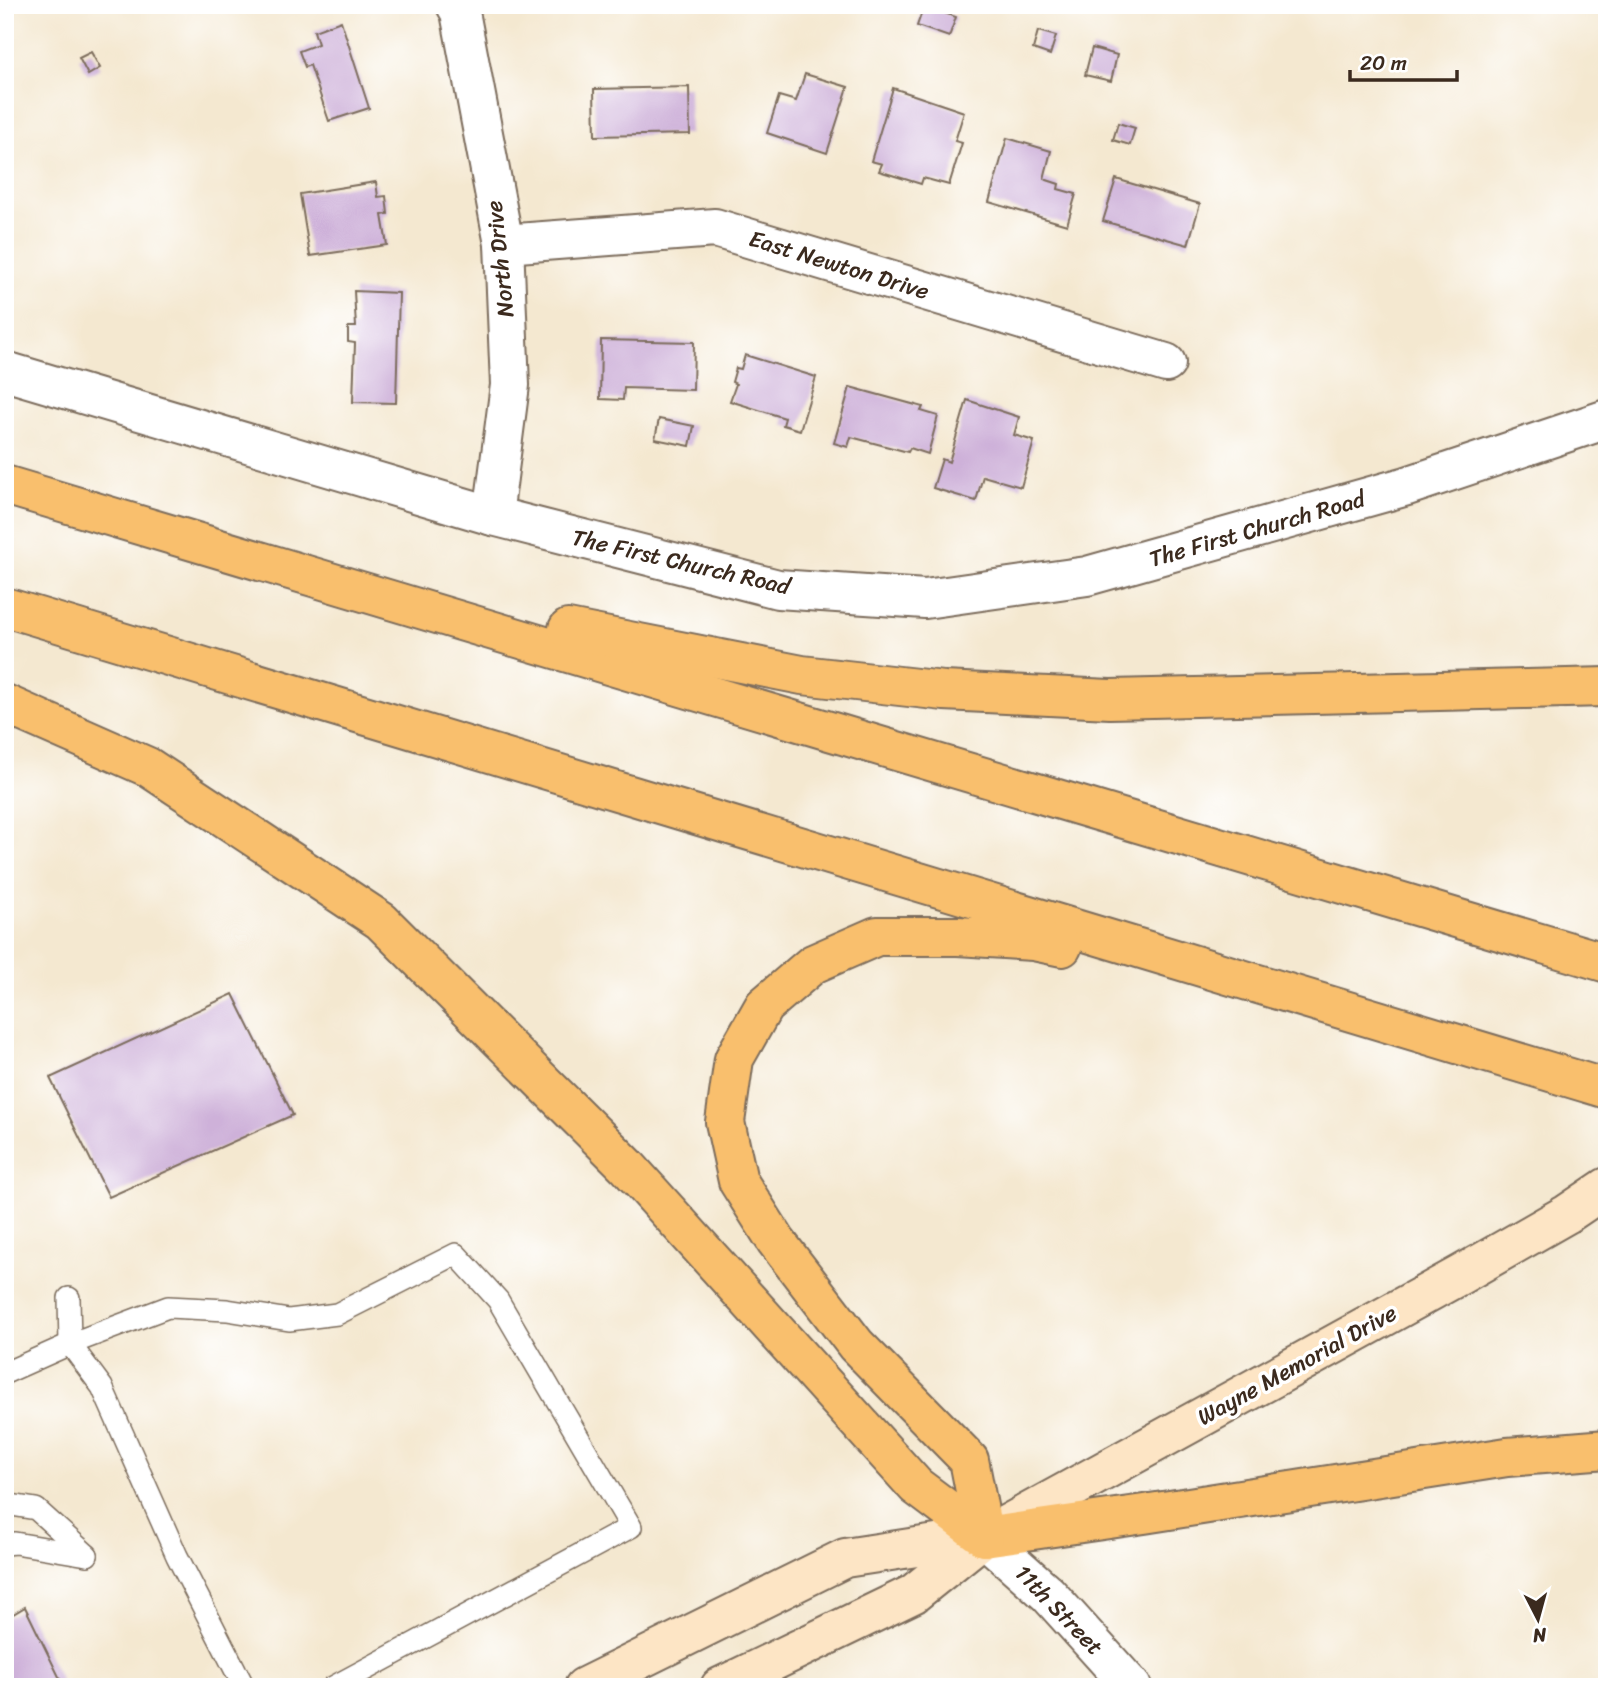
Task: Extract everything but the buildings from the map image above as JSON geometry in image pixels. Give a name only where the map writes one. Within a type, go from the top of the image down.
[{"type":"highway","points":[[5,485],[1607,963]]},
{"type":"highway","points":[[351,587],[802,675],[944,691],[1110,699],[1607,687]]},
{"type":"highway","points":[[5,607],[1607,1089]]},
{"type":"highway","points":[[5,704],[148,767],[381,921],[627,1166],[916,1486],[984,1537],[1507,1457],[1607,1449]]},
{"type":"highway","points":[[984,1537],[969,1460],[856,1345],[776,1241],[738,1181],[725,1122],[734,1059],[764,1006],[813,964],[877,936],[958,936],[1033,941],[1276,991]]},
{"type":"main road","name":"Wayne Memorial Drive","points":[[720,1687],[913,1594],[984,1537],[1462,1275],[1607,1187]]},
{"type":"main road","name":"Wayne Memorial Drive","points":[[584,1687],[845,1558],[984,1537]]},
{"type":"street","name":"North Drive","points":[[456,5],[460,12],[503,244],[510,385],[493,516]]},
{"type":"street","name":"East Newton Drive","points":[[503,244],[715,228],[1166,363]]},
{"type":"street","name":"The First Church Road","points":[[5,371],[493,516],[778,589],[925,599],[1087,576],[1407,486],[1607,419]]},
{"type":"street","name":"11th Street","points":[[984,1537],[1048,1594],[1132,1687]]},
{"type":"lane","points":[[5,1373],[70,1343],[168,1307],[227,1310],[289,1320],[337,1314],[456,1254],[498,1300],[631,1527],[333,1687]]},
{"type":"lane","points":[[69,1298],[70,1343],[102,1387],[177,1556],[244,1687]]},
{"type":"lane","points":[[5,1504],[36,1509],[87,1555],[15,1543],[5,1544]]}]
